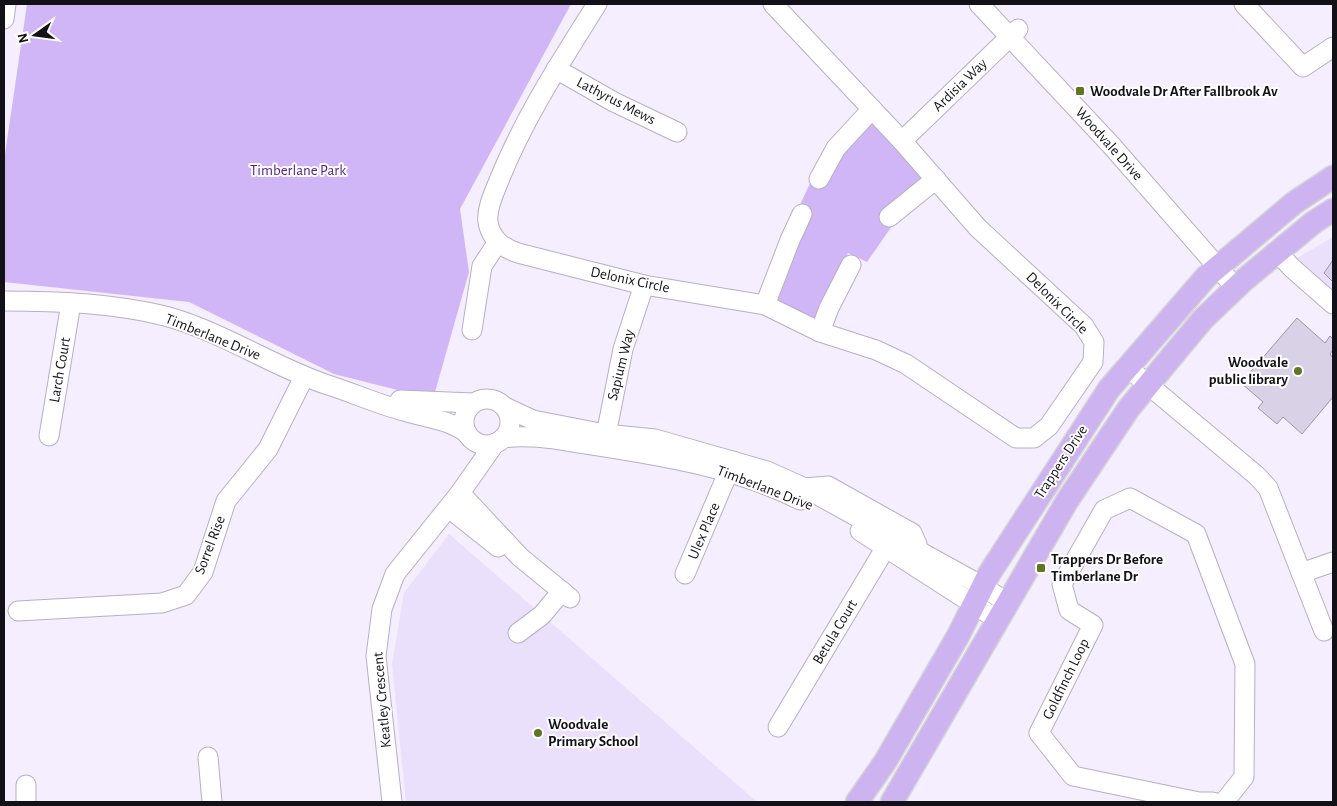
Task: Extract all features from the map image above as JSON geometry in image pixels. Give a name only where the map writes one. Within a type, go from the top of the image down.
[{"type":"main road","name":"Trappers Drive","points":[[857,802],[885,762],[958,636],[988,574],[1045,484],[1109,389],[1175,310],[1206,277],[1223,265],[1294,203],[1333,177]]},
{"type":"main road","name":"Trappers Drive","points":[[892,802],[1072,494],[1129,408],[1203,319],[1240,284],[1314,222],[1333,210]]},
{"type":"street","points":[[4,19],[6,4]]},
{"type":"street","points":[[472,330],[482,266],[498,242],[489,228],[488,220],[492,198],[518,136],[556,69],[597,4]]},
{"type":"street","name":"Delonix Circle","points":[[498,242],[503,247],[518,253],[644,285],[765,305],[820,332],[876,350],[906,364],[1016,438],[1034,438],[1049,426],[1093,362],[1094,342],[1084,326],[978,228],[902,141],[773,4]]},
{"type":"street","name":"Woodvale Drive","points":[[980,4],[1014,33],[1111,145],[1240,284]]},
{"type":"street","name":"Woodvale Drive","points":[[996,4],[1014,33]]},
{"type":"street","points":[[1244,4],[1302,67],[1333,47]]},
{"type":"street","name":"Ardisia Way","points":[[902,141],[1014,33]]},
{"type":"street","name":"Lathyrus Mews","points":[[556,69],[614,102],[677,132]]},
{"type":"street","points":[[819,179],[836,148],[872,109]]},
{"type":"street","points":[[889,217],[936,179]]},
{"type":"street","points":[[765,305],[802,214]]},
{"type":"street","points":[[1278,253],[1333,304]]},
{"type":"street","points":[[820,332],[829,308],[851,265]]},
{"type":"street","name":"Sapium Way","points":[[604,440],[623,349],[644,285]]},
{"type":"street","name":"Timberlane Drive","points":[[4,301],[71,303],[124,308],[165,316],[199,328],[304,377],[403,411],[455,425],[470,436]]},
{"type":"street","name":"Larch Court","points":[[49,436],[71,303]]},
{"type":"street","points":[[1127,367],[1257,476],[1268,488],[1324,631]]},
{"type":"street","name":"Sorrel Rise","points":[[18,611],[162,603],[186,595],[203,572],[226,501],[268,449],[304,377]]},
{"type":"street","name":"Timberlane Drive","points":[[357,394],[417,403],[473,403]]},
{"type":"street","points":[[486,399],[500,403],[505,407],[510,420],[507,433],[499,441],[483,444],[470,436],[464,420],[473,403],[486,399]]},
{"type":"street","name":"Timberlane Drive","points":[[505,407],[533,420],[647,453],[767,471],[805,488],[889,542],[979,595]]},
{"type":"street","name":"Timberlane Drive","points":[[655,439],[672,432],[738,448],[757,455],[767,471]]},
{"type":"street","name":"Keatley Crescent","points":[[470,436],[474,452],[471,477]]},
{"type":"street","name":"Timberlane Drive","points":[[499,441],[520,436],[604,440],[655,439],[731,466],[851,525],[930,558]]},
{"type":"street","name":"Keatley Crescent","points":[[392,802],[376,656],[382,609],[395,574],[499,441]]},
{"type":"street","name":"Ulex Place","points":[[685,574],[731,466]]},
{"type":"street","name":"Timberlane Drive","points":[[805,488],[828,486],[882,514],[912,533],[920,548],[930,558],[1002,611]]},
{"type":"street","name":"Goldfinch Loop","points":[[1213,802],[1127,795],[1072,776],[1039,733],[1093,625],[1069,610],[1062,584],[1104,510],[1130,498],[1196,534],[1245,664],[1244,777],[1224,802]]},
{"type":"street","points":[[454,500],[566,595],[518,633]]},
{"type":"street","name":"Betula Court","points":[[778,727],[889,542]]},
{"type":"street","points":[[1301,573],[1333,562]]},
{"type":"street","points":[[208,757],[212,802]]},
{"type":"shaded area","points":[[1333,237],[1333,311],[1282,267]]},
{"type":"shaded area","name":"Woodvale Primary School","points":[[449,534],[757,802],[406,802],[392,664],[404,593]]},
{"type":"green space","name":"Timberlane Park","points":[[27,4],[571,4],[460,209],[469,272],[433,399],[334,374],[189,302],[4,282],[4,161]]},
{"type":"green space","points":[[866,125],[876,125],[922,176],[920,181],[884,215],[892,226],[867,262],[848,253],[817,320],[779,304],[777,298],[799,207],[813,177],[840,154]]},
{"type":"building","points":[[1333,260],[1333,282],[1324,273]]},
{"type":"building","points":[[1297,318],[1325,343],[1330,336],[1333,339],[1333,350],[1330,354],[1333,358],[1333,397],[1302,434],[1283,417],[1277,424],[1258,408],[1263,402],[1241,383]]},
{"type":"place","name":"Woodvale Dr After Fallbrook Av","points":[[1080,91]]},
{"type":"place","name":"Woodvale public library","points":[[1298,371]]},
{"type":"place","name":"Trappers Dr Before Timberlane Dr","points":[[1041,568]]},
{"type":"place","name":"Woodvale Primary School","points":[[538,733]]}]
